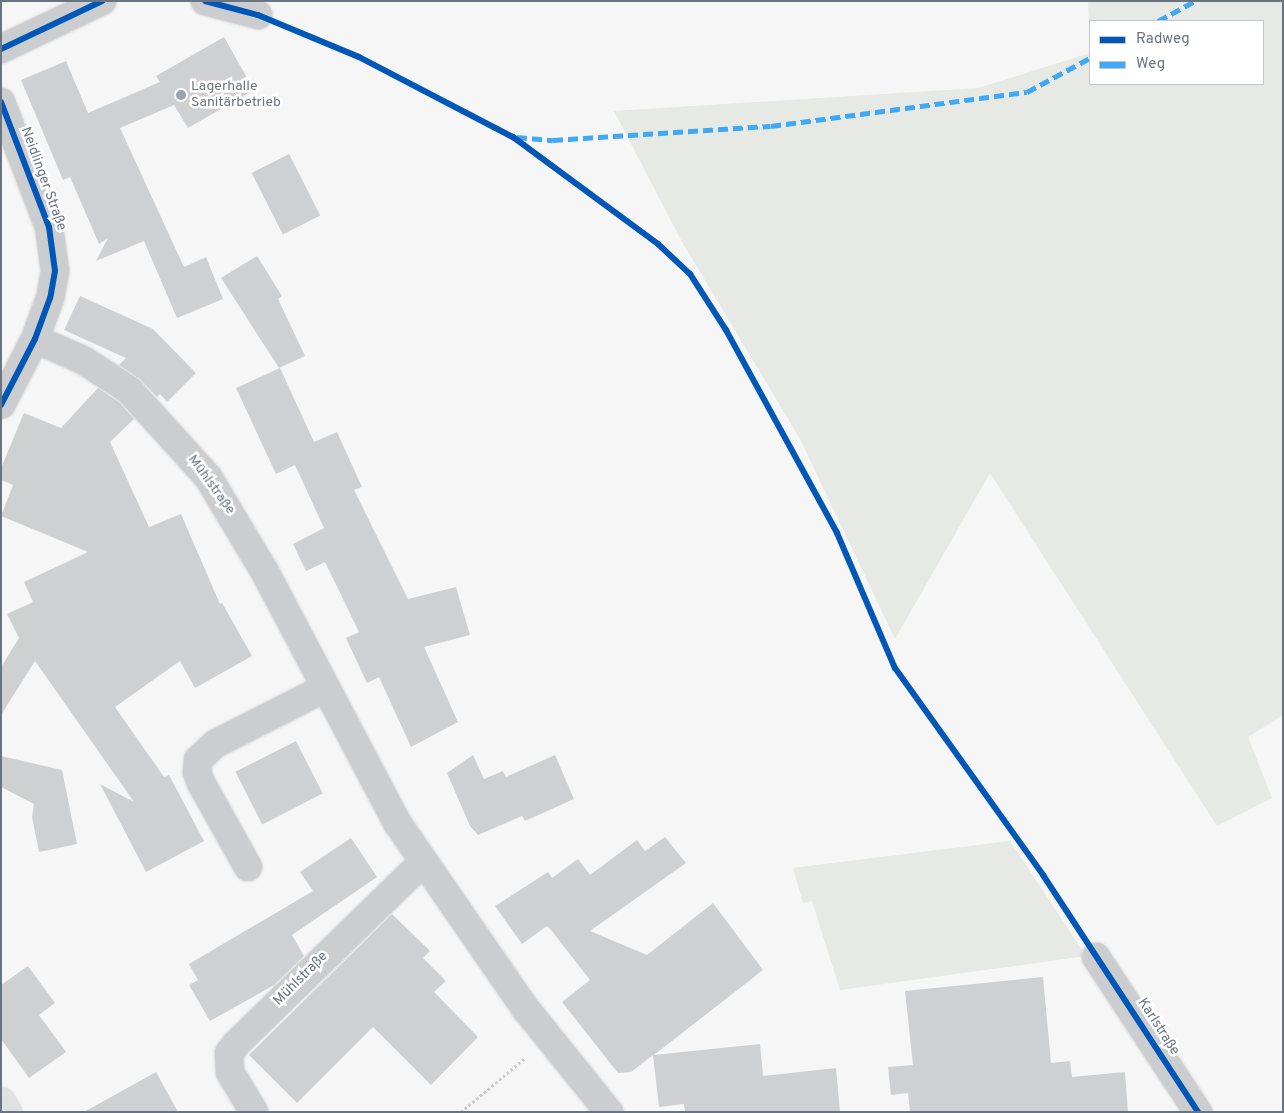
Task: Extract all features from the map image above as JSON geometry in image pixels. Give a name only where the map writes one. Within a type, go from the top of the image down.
[{"type":"main road","points":[[1,1102],[7,1112]]},
{"type":"street","points":[[1,49],[102,1]]},
{"type":"street","points":[[206,1],[258,15]]},
{"type":"street","name":"Neidlinger Straße","points":[[1,102],[39,197],[54,251],[55,271],[50,298],[35,339],[1,404]]},
{"type":"street","name":"Mühlstraße","points":[[35,339],[83,360],[129,390],[186,449],[238,523],[377,788],[424,862],[469,930],[549,1039],[609,1112]]},
{"type":"street","points":[[248,868],[201,783],[197,772],[198,760],[215,744],[325,688]]},
{"type":"street","name":"Mühlstraße","points":[[254,1112],[230,1072],[228,1062],[232,1048],[424,862]]},
{"type":"street","name":"Karlstraße","points":[[1096,957],[1198,1112]]},
{"type":"path","points":[[461,1112],[549,1039]]},
{"type":"shaded area","points":[[1088,1],[1283,1],[1283,715],[1248,737],[1272,798],[1217,826],[990,473],[895,639],[800,439],[681,240],[614,111],[978,88],[1089,53],[1089,85],[1264,85],[1264,20],[1089,20],[1089,22]]},
{"type":"shaded area","points":[[1010,841],[1086,956],[840,990],[812,901],[803,903],[793,868]]},
{"type":"building","points":[[224,37],[254,90],[188,128],[174,105],[120,128],[184,267],[206,257],[223,299],[177,318],[144,241],[96,261],[108,238],[99,244],[70,177],[63,180],[21,80],[66,61],[88,113],[160,82],[156,76]]},
{"type":"building","points":[[289,154],[320,215],[283,235],[252,173]]},
{"type":"building","points":[[257,256],[282,296],[278,299],[305,356],[279,368],[221,278]]},
{"type":"building","points":[[80,296],[153,329],[196,373],[167,402],[160,394],[157,397],[140,379],[119,365],[126,358],[64,330]]},
{"type":"building","points":[[280,368],[314,442],[337,432],[362,487],[354,490],[408,599],[456,587],[470,635],[424,647],[458,722],[411,747],[379,677],[367,683],[346,638],[359,632],[325,562],[306,571],[293,544],[324,528],[295,465],[276,474],[236,388]]},
{"type":"building","points":[[98,388],[119,402],[134,419],[110,442],[149,527],[181,514],[220,604],[222,603],[252,656],[195,688],[180,661],[115,707],[164,777],[169,775],[204,841],[146,872],[100,784],[134,802],[35,661],[1,715],[1,667],[19,638],[7,614],[33,602],[24,582],[88,552],[1,516],[13,485],[1,480],[1,468],[24,413],[61,428]]},
{"type":"building","points":[[296,741],[323,794],[262,824],[235,772]]},
{"type":"building","points":[[473,755],[484,779],[503,771],[506,777],[555,755],[574,799],[525,821],[522,816],[478,835],[470,826],[447,773]]},
{"type":"building","points":[[1,756],[62,770],[77,844],[39,852],[32,817],[34,804],[1,787]]},
{"type":"building","points":[[665,837],[686,863],[590,931],[647,955],[713,903],[763,970],[654,1055],[760,1044],[763,1076],[836,1068],[840,1112],[685,1112],[684,1104],[659,1107],[653,1055],[631,1072],[618,1073],[562,1002],[590,980],[547,926],[522,944],[495,906],[548,872],[552,878],[578,859],[590,875],[637,840],[645,851]]},
{"type":"building","points":[[351,838],[377,877],[292,935],[304,956],[274,985],[210,1021],[189,985],[198,980],[189,964],[313,891],[300,872]]},
{"type":"building","points":[[392,914],[430,951],[423,958],[446,981],[434,992],[478,1037],[431,1085],[373,1027],[297,1103],[249,1055]]},
{"type":"building","points":[[28,966],[55,1003],[39,1015],[66,1052],[29,1078],[1,1039],[1,985]]},
{"type":"building","points":[[1043,977],[1051,1063],[1070,1061],[1072,1077],[1125,1072],[1128,1112],[910,1112],[908,1093],[891,1095],[888,1067],[913,1065],[905,991]]},
{"type":"building","points":[[156,1072],[178,1112],[84,1112]]},
{"type":"marked path","points":[[1160,20],[1195,1]]},
{"type":"marked path","points":[[517,137],[553,140],[771,126],[1027,92],[1089,59]]},
{"type":"cycle path","points":[[1,49],[102,1]]},
{"type":"cycle path","points":[[205,1],[258,15],[359,57],[513,137],[658,244],[690,274],[726,330],[837,533],[895,668],[1043,875],[1198,1112]]},
{"type":"cycle path","points":[[1,102],[49,227],[55,271],[50,298],[35,339],[1,405]]},
{"type":"place","name":"Lagerhalle Sanitärbetrieb","points":[[181,95]]}]
